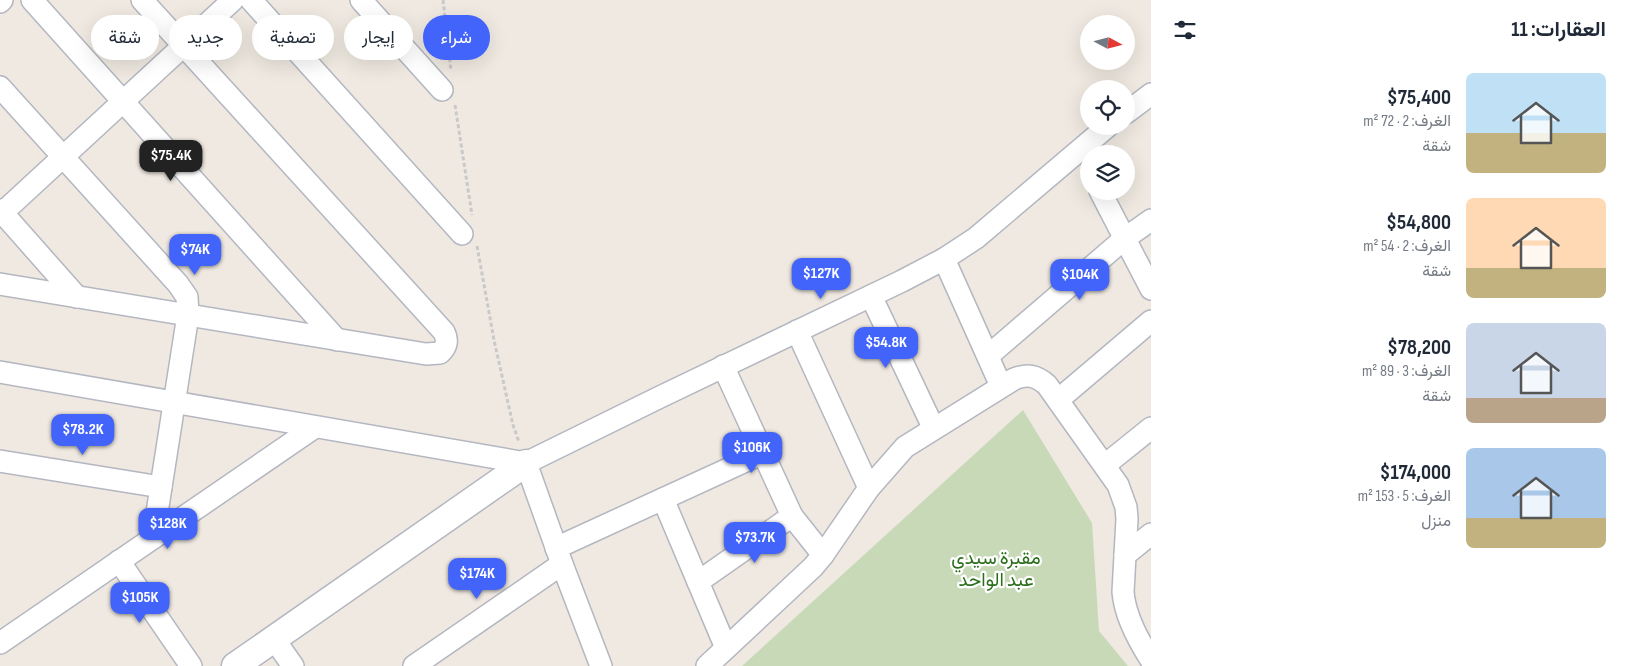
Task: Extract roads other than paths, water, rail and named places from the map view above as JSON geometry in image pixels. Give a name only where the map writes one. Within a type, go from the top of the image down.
[{"type":"street","points":[[32,0],[337,340]]},
{"type":"street","points":[[142,0],[169,30]]},
{"type":"street","points":[[217,15],[233,0]]},
{"type":"street","points":[[251,0],[462,234]]},
{"type":"street","points":[[361,0],[442,90]]},
{"type":"street","points":[[77,297],[1,212],[169,59]]},
{"type":"street","points":[[0,284],[434,355],[444,350],[447,341],[444,332],[196,60]]},
{"type":"street","points":[[0,87],[183,290],[188,303],[188,315],[153,538]]},
{"type":"street","points":[[1135,106],[1151,94]]},
{"type":"street","points":[[235,666],[526,463],[944,259],[976,238],[1097,135]]},
{"type":"street","points":[[1104,200],[1151,289]]},
{"type":"street","points":[[988,356],[1124,239],[1151,220]]},
{"type":"street","points":[[944,259],[1002,386]]},
{"type":"street","points":[[871,296],[933,427]]},
{"type":"street","points":[[1058,400],[1151,321]]},
{"type":"street","points":[[797,331],[869,488]]},
{"type":"street","points":[[724,366],[792,516],[823,555]]},
{"type":"street","points":[[0,372],[526,463]]},
{"type":"street","points":[[707,666],[813,567],[869,488],[905,446],[933,427],[1022,376],[1030,376],[1042,380],[1118,485],[1126,508],[1124,601],[1129,618],[1149,653]]},
{"type":"street","points":[[0,643],[315,427]]},
{"type":"street","points":[[1105,465],[1151,428]]},
{"type":"street","points":[[414,666],[559,556],[662,499],[763,453]]},
{"type":"street","points":[[0,461],[161,487]]},
{"type":"street","points":[[526,463],[601,666]]},
{"type":"street","points":[[662,499],[726,648]]},
{"type":"street","points":[[698,582],[792,516]]},
{"type":"street","points":[[1125,555],[1151,534]]},
{"type":"street","points":[[120,561],[191,666]]},
{"type":"street","points":[[274,639],[294,666]]},
{"type":"park label","name":"مقبرة سيدي عبد الواحد","points":[[996,568]]}]
